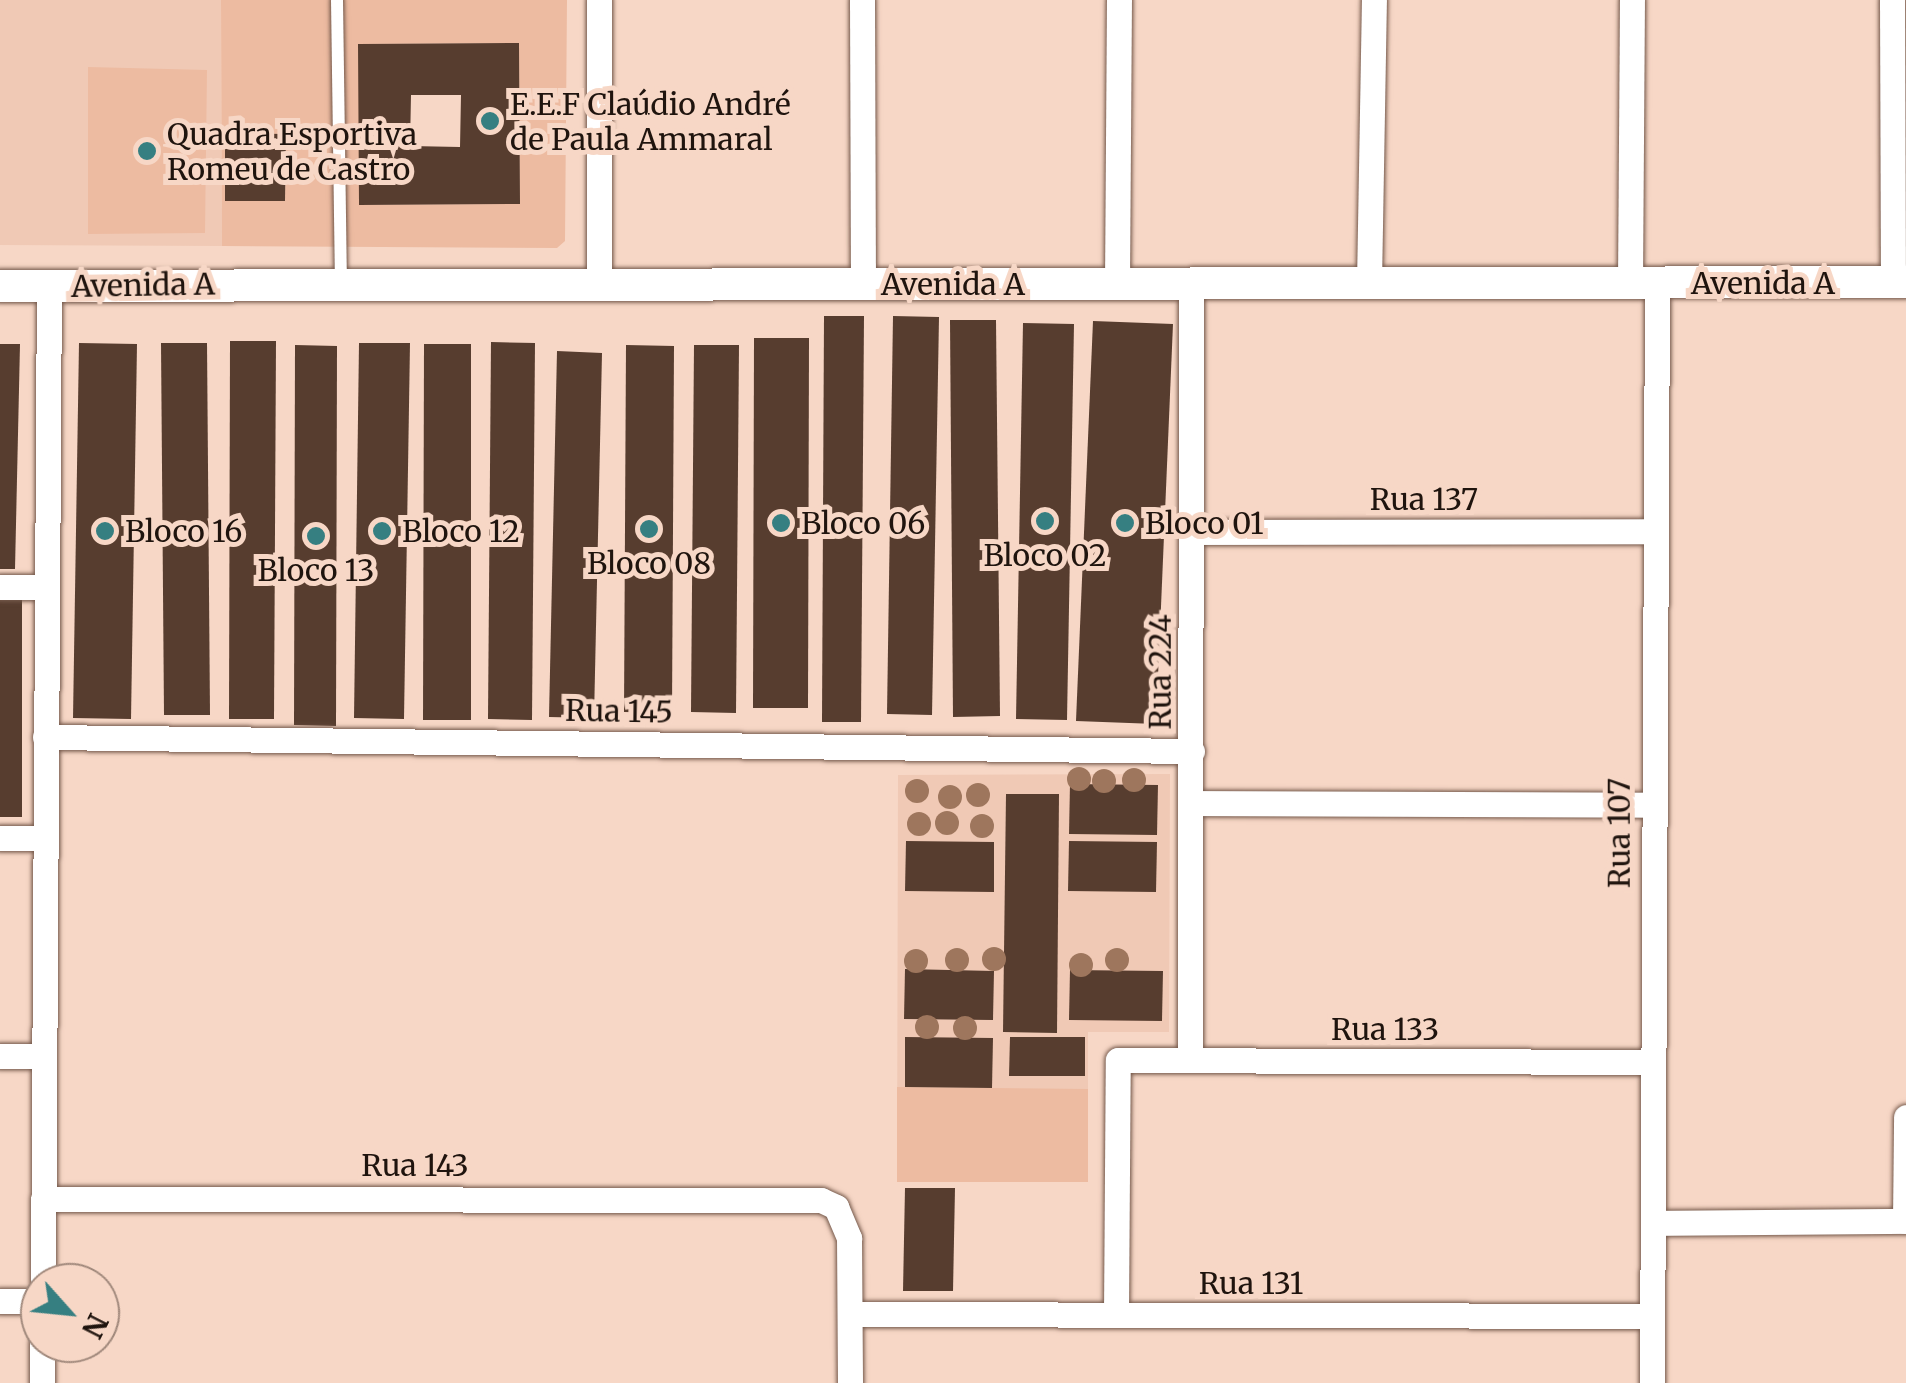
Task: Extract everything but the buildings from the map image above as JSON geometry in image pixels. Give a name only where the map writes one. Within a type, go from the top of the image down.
[{"type":"street","points":[[598,0],[599,286]]},
{"type":"street","points":[[862,0],[862,285]]},
{"type":"street","points":[[1117,284],[1118,0]]},
{"type":"street","points":[[1369,283],[1374,0]]},
{"type":"street","name":"Rua 107","points":[[1632,0],[1654,532],[1652,1383]]},
{"type":"street","points":[[1897,15],[1899,282]]},
{"type":"street","name":"Avenida A","points":[[0,286],[1899,282]]},
{"type":"street","name":"Rua 224","points":[[1190,1060],[1194,532],[1191,284]]},
{"type":"street","points":[[43,1263],[42,587],[48,286]]},
{"type":"street","name":"Rua 137","points":[[1194,532],[1654,532]]},
{"type":"street","points":[[0,587],[42,587]]},
{"type":"street","name":"Rua 145","points":[[45,737],[1192,750]]},
{"type":"street","points":[[1192,804],[1651,805]]},
{"type":"street","points":[[0,838],[45,838]]},
{"type":"street","points":[[0,1056],[41,1056]]},
{"type":"street","name":"Rua 133","points":[[1116,1315],[1118,1060],[1651,1062]]},
{"type":"street","points":[[1654,1223],[1906,1221],[1906,1117]]},
{"type":"street","name":"Rua 143","points":[[44,1199],[821,1200],[845,1220],[850,1383]]},
{"type":"street","name":"Rua 131","points":[[850,1314],[1652,1316]]},
{"type":"lane","points":[[337,0],[342,283]]},
{"type":"shaded area","points":[[0,0],[221,0],[222,246],[0,245]]},
{"type":"shaded area","points":[[221,0],[567,0],[565,241],[557,248],[222,246]],"holes":[[[519,43],[520,204],[360,205],[359,44]],[[226,133],[286,134],[285,201]]]},
{"type":"shaded area","name":"Quadra Esportiva Romeu de Castro","points":[[88,67],[207,70],[205,233],[88,234]]},
{"type":"shaded area","points":[[1170,774],[1169,1032],[1088,1032],[1088,1182],[897,1182],[898,775]]},
{"type":"shaded area","points":[[897,1087],[1088,1089],[1088,1182],[897,1182]]},
{"type":"place","name":"E.E.F Claúdio André de Paula Ammaral","points":[[490,121]]},
{"type":"place","name":"Quadra Esportiva Romeu de Castro","points":[[147,151]]},
{"type":"place","name":"Bloco 02","points":[[1045,521]]},
{"type":"place","name":"Bloco 06","points":[[781,523]]},
{"type":"place","name":"Bloco 01","points":[[1125,523]]},
{"type":"place","name":"Bloco 08","points":[[649,529]]},
{"type":"place","name":"Bloco 16","points":[[105,531]]},
{"type":"place","name":"Bloco 12","points":[[382,531]]},
{"type":"place","name":"Bloco 13","points":[[316,536]]}]
